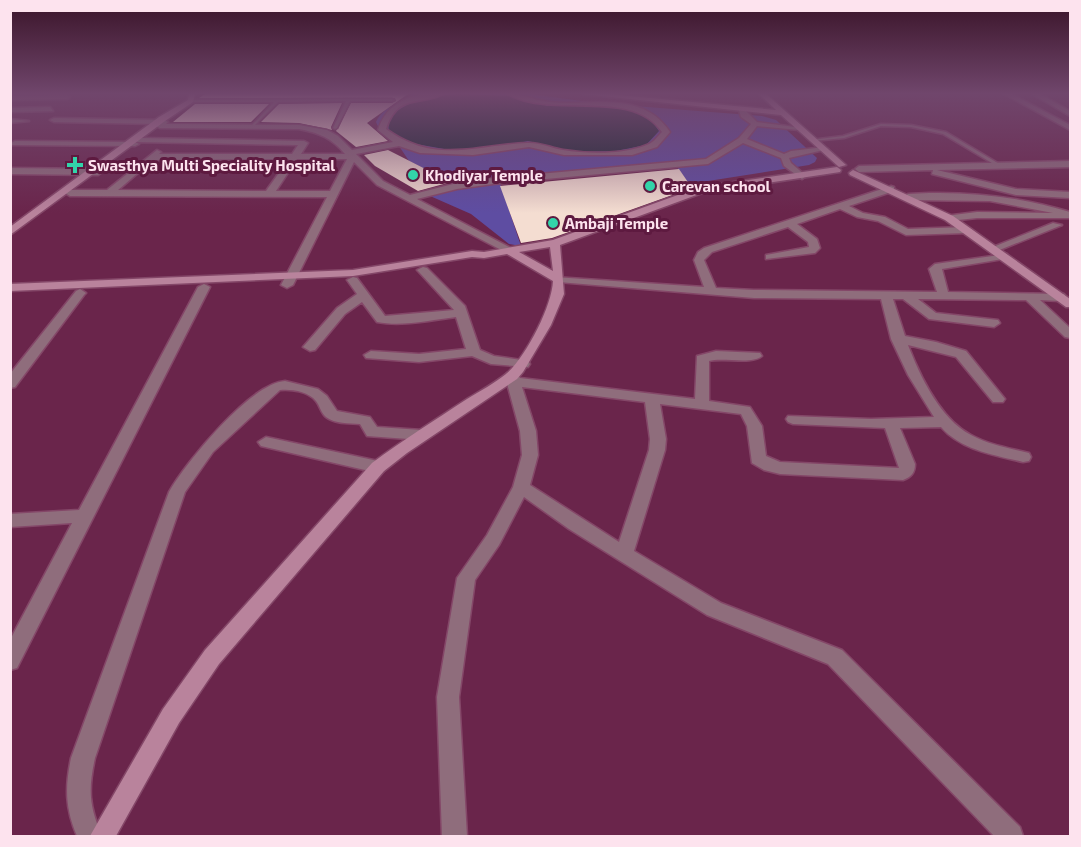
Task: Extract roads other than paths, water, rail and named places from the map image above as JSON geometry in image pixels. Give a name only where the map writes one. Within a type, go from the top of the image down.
[{"type":"street","points":[[10,232],[147,134]]},
{"type":"street","points":[[328,134],[380,183],[558,279],[712,291],[887,297],[1064,296]]},
{"type":"street","points":[[387,134],[400,143],[420,151],[473,153],[529,145],[564,153],[599,154],[632,153],[654,145],[665,134]]},
{"type":"street","points":[[409,198],[457,186],[493,181],[708,161],[742,140],[747,134]]},
{"type":"street","points":[[805,134],[824,149],[839,167]]},
{"type":"street","points":[[109,193],[171,140]]},
{"type":"street","points":[[15,143],[134,143],[171,140],[304,143],[269,194]]},
{"type":"street","points":[[742,140],[785,157]]},
{"type":"street","points":[[151,157],[351,154],[400,143]]},
{"type":"street","points":[[785,157],[791,153],[824,149]]},
{"type":"street","points":[[289,281],[351,154]]},
{"type":"street","points":[[785,157],[787,164],[802,176]]},
{"type":"street","points":[[1060,164],[1071,172]]},
{"type":"street","points":[[856,171],[916,167],[1071,164]]},
{"type":"street","points":[[10,294],[204,288],[289,281],[363,272],[472,254],[484,255],[555,243],[682,194],[720,186],[802,176],[839,167],[856,171],[949,218],[1064,296]]},
{"type":"street","points":[[916,167],[1016,192],[1071,195]]},
{"type":"street","points":[[10,171],[94,172]]},
{"type":"street","points":[[10,240],[94,172]]},
{"type":"street","points":[[712,291],[699,260],[702,254],[891,189]]},
{"type":"street","points":[[70,193],[333,194]]},
{"type":"street","points":[[908,197],[948,195],[1007,198],[1037,204],[1071,216]]},
{"type":"street","points":[[841,206],[860,215],[881,219],[906,232],[967,230]]},
{"type":"street","points":[[949,218],[989,215],[1031,218],[1071,216]]},
{"type":"street","points":[[1031,218],[1071,228]]},
{"type":"street","points":[[770,257],[810,251],[815,248],[813,241],[790,223]]},
{"type":"street","points":[[944,297],[935,269],[939,266],[998,252],[1057,225]]},
{"type":"street","points":[[102,837],[171,716],[212,657],[378,467],[422,435],[516,374],[557,296],[555,243]]},
{"type":"street","points":[[10,288],[353,280],[475,261],[484,255]]},
{"type":"street","points":[[423,270],[451,296],[462,313],[474,352]]},
{"type":"street","points":[[353,280],[377,315],[386,320],[462,313]]},
{"type":"street","points":[[10,661],[204,288]]},
{"type":"street","points":[[10,384],[80,293]]},
{"type":"street","points":[[310,347],[341,311],[364,295]]},
{"type":"street","points":[[887,297],[897,339],[916,378],[944,422],[956,434],[970,442],[1023,457]]},
{"type":"street","points":[[908,297],[933,316],[994,322]]},
{"type":"street","points":[[1029,297],[1071,334]]},
{"type":"street","points":[[897,339],[936,346],[961,354],[998,399]]},
{"type":"street","points":[[371,355],[419,358],[474,352],[516,374],[652,398],[735,408],[750,414],[758,459],[770,466],[780,468],[903,474],[907,470],[907,464],[891,425]]},
{"type":"street","points":[[702,404],[702,359],[707,355],[755,356]]},
{"type":"street","points":[[454,837],[448,697],[466,578],[493,540],[521,487],[530,454],[528,430],[516,374]]},
{"type":"street","points":[[88,837],[78,810],[77,784],[83,758],[173,503],[187,471],[205,451],[274,387],[285,384],[317,394],[322,398],[329,412],[335,416],[365,420],[372,432],[422,435]]},
{"type":"street","points":[[624,553],[657,450],[658,439],[652,398]]},
{"type":"street","points":[[793,419],[891,425],[944,422]]},
{"type":"street","points":[[266,442],[378,467]]},
{"type":"street","points":[[521,487],[714,609],[835,657],[1011,837]]},
{"type":"street","points":[[10,521],[86,516]]},
{"type":"lane","points":[[813,140],[855,134]]},
{"type":"lane","points":[[945,134],[999,165]]},
{"type":"water","points":[[389,134],[657,134],[646,145],[616,151],[574,152],[528,141],[494,148],[450,150],[410,143]]},
{"type":"place","name":"Swasthya Multi Speciality Hospital","points":[[75,165]]},
{"type":"place","name":"Khodiyar Temple","points":[[413,175]]},
{"type":"place","name":"Carevan school","points":[[650,186]]},
{"type":"place","name":"Ambaji Temple","points":[[553,223]]}]
